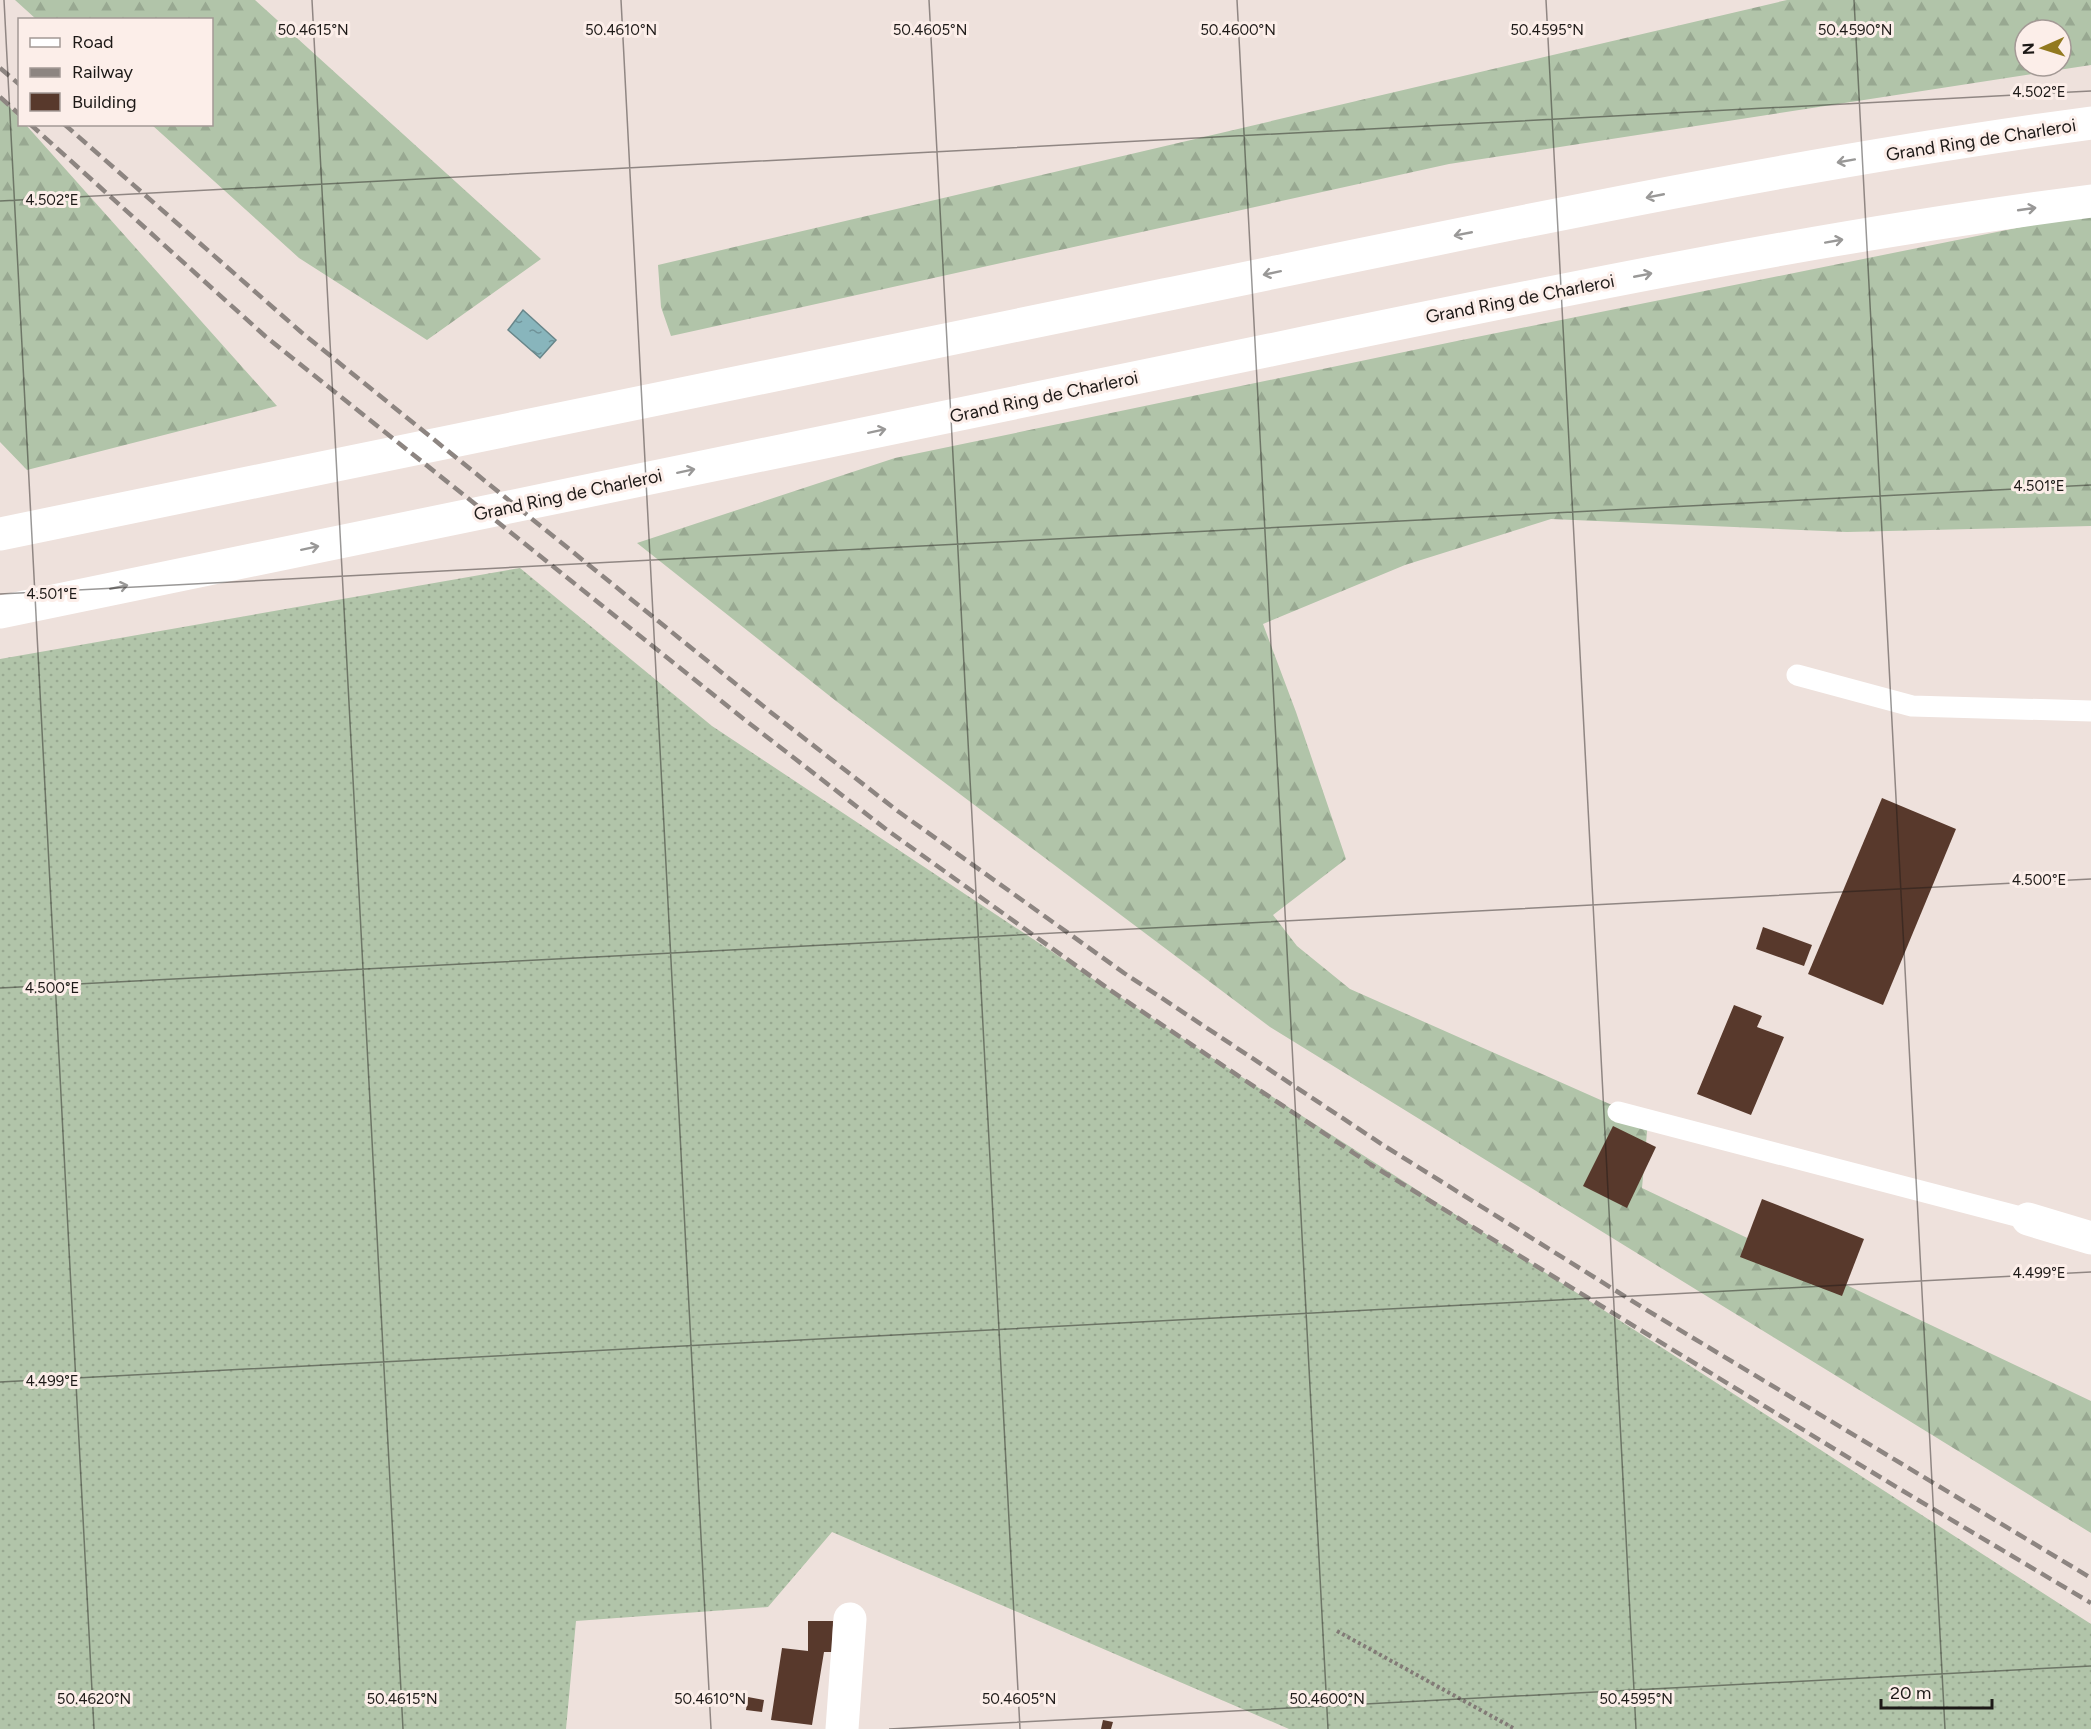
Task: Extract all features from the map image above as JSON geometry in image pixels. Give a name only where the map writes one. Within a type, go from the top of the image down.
[{"type":"main road","name":"Grand Ring de Charleroi","points":[[0,534],[1699,187],[1979,138],[2091,123]]},
{"type":"main road","name":"Grand Ring de Charleroi","points":[[0,612],[1705,262],[1992,214],[2091,201]]},
{"type":"main road","points":[[2028,1218],[2091,1238]]},
{"type":"main road","points":[[842,1729],[850,1619]]},
{"type":"lane","points":[[1797,675],[1912,706],[2091,711]]},
{"type":"lane","points":[[1618,1112],[2028,1218]]},
{"type":"path","points":[[1337,1631],[1515,1729]]},
{"type":"green space","points":[[15,0],[255,0],[541,259],[427,340],[299,258],[153,126],[213,126],[213,18],[35,18]]},
{"type":"green space","points":[[1787,0],[2091,0],[2091,65],[2073,68],[2073,18],[2013,18],[2013,77],[1449,164],[671,336],[661,307],[658,265]]},
{"type":"green space","points":[[0,96],[18,117],[18,126],[27,126],[277,406],[27,470],[0,442]]},
{"type":"green space","points":[[2091,213],[2091,526],[1847,532],[1551,519],[1405,565],[1263,624],[1296,712],[1346,859],[1273,915],[1297,946],[1350,989],[1648,1121],[1642,1188],[2091,1401],[2091,1533],[1270,1027],[836,701],[637,543],[895,458],[1452,342]]},
{"type":"green space","points":[[520,568],[712,726],[1206,1054],[2091,1624],[2091,1729],[1289,1729],[832,1532],[768,1607],[576,1621],[566,1729],[0,1729],[0,659]]},
{"type":"water","points":[[523,310],[556,340],[540,358],[508,330]]},
{"type":"building","points":[[1882,798],[1956,829],[1883,1005],[1808,974]]},
{"type":"building","points":[[1763,927],[1812,945],[1804,966],[1756,949]]},
{"type":"building","points":[[1734,1005],[1762,1016],[1757,1027],[1784,1037],[1751,1115],[1697,1094]]},
{"type":"building","points":[[1613,1126],[1656,1147],[1627,1208],[1583,1186]]},
{"type":"building","points":[[1762,1199],[1864,1239],[1842,1296],[1740,1257]]},
{"type":"building","points":[[808,1621],[833,1621],[832,1652],[824,1652],[812,1725],[771,1720],[782,1648],[808,1651]]},
{"type":"building","points":[[748,1697],[764,1700],[762,1712],[746,1710]]},
{"type":"building","points":[[1103,1720],[1113,1722],[1111,1729],[1101,1729]]},
{"type":"railway","points":[[0,68],[18,83]]},
{"type":"railway","points":[[0,97],[18,113]]},
{"type":"railway","points":[[32,126],[265,336],[745,720],[887,830],[1110,990],[1370,1164],[1898,1488],[2091,1603]]},
{"type":"railway","points":[[66,126],[301,332],[773,714],[899,812],[1124,973],[1383,1145],[1645,1309],[2091,1578]]}]
